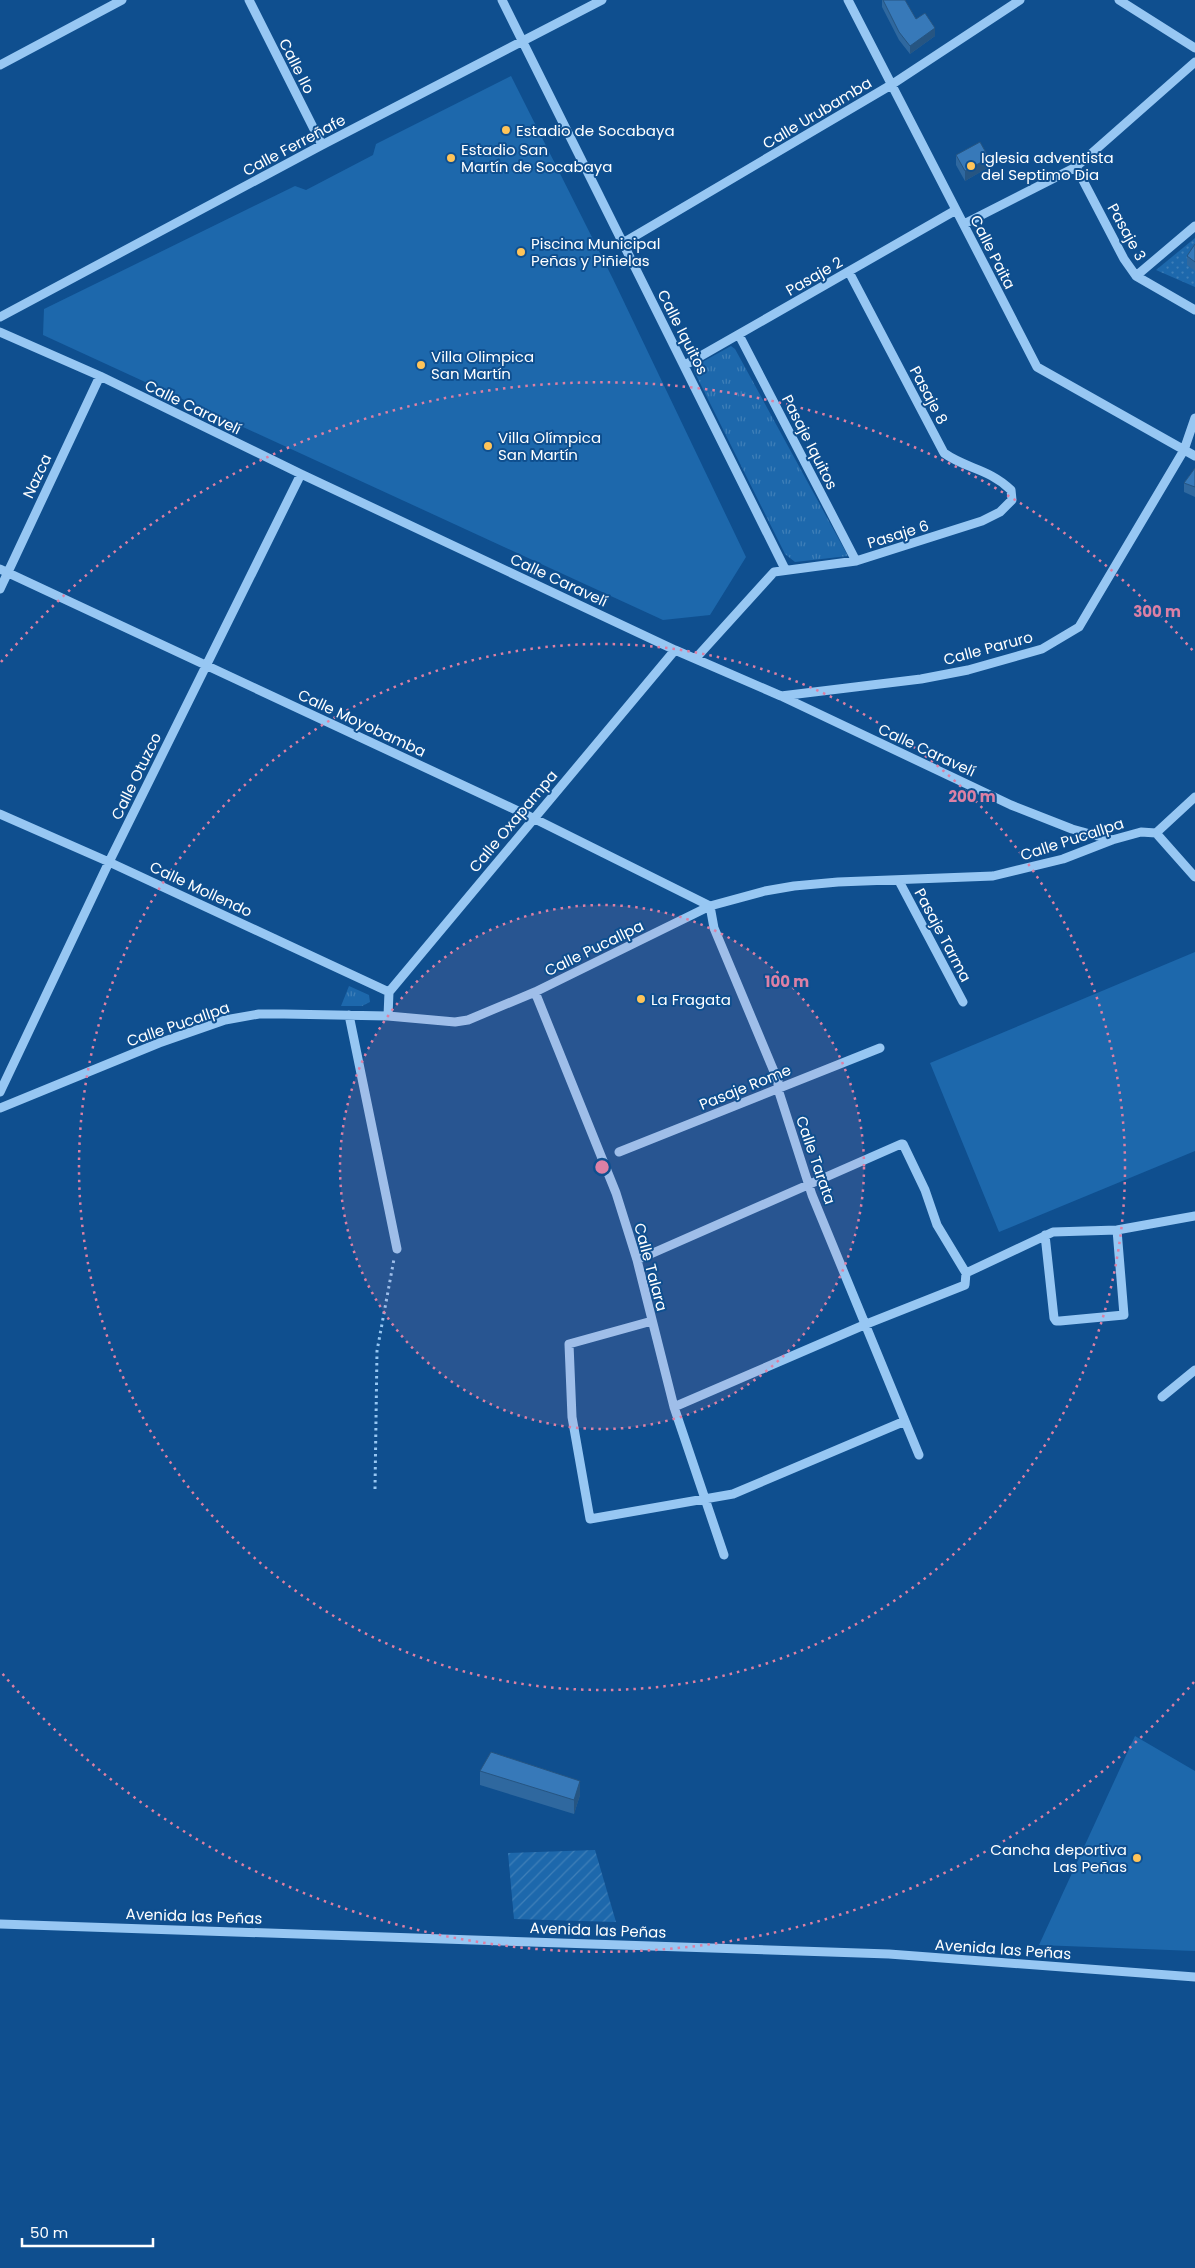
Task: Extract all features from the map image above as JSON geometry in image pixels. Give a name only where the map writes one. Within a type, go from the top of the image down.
[{"type":"street","points":[[0,65],[122,0]]},
{"type":"street","name":"Calle Ilo","points":[[249,0],[322,145]]},
{"type":"street","name":"Calle Iquitos","points":[[502,0],[685,365],[784,569]]},
{"type":"street","name":"Calle Ferreñafe","points":[[0,317],[322,145],[602,0]]},
{"type":"street","name":"Calle Paita","points":[[848,0],[1036,367],[1195,456]]},
{"type":"street","name":"Calle Urubamba","points":[[624,243],[890,85],[1020,0]]},
{"type":"street","points":[[1119,0],[1195,48]]},
{"type":"street","points":[[964,224],[1076,166],[1195,62]]},
{"type":"street","name":"Pasaje 3","points":[[1076,166],[1124,260],[1136,276],[1195,310]]},
{"type":"street","name":"Pasaje 2","points":[[685,365],[956,210]]},
{"type":"street","points":[[1136,276],[1195,226]]},
{"type":"street","name":"Pasaje 8","points":[[849,272],[944,453],[951,458],[987,472],[1000,480],[1011,490],[1012,500]]},
{"type":"street","name":"Calle Caravelí","points":[[0,332],[100,376],[301,474],[675,650],[781,696],[1011,805],[1072,828],[1112,840]]},
{"type":"street","name":"Pasaje Iquitos","points":[[739,334],[856,561]]},
{"type":"street","name":"Nazca","points":[[0,589],[4,571],[100,376]]},
{"type":"street","name":"Calle Paruro","points":[[781,696],[921,679],[968,670],[1042,649],[1079,627],[1184,450],[1195,418]]},
{"type":"street","name":"Calle Otuzco","points":[[0,1092],[109,862],[301,474]]},
{"type":"street","name":"Pasaje 6","points":[[784,569],[856,561],[982,521],[1000,512],[1012,500]]},
{"type":"street","points":[[696,658],[774,572],[784,569]]},
{"type":"street","name":"Calle Moyobamba","points":[[4,571],[533,818],[710,906]]},
{"type":"street","name":"Calle Oxapampa","points":[[389,992],[675,650]]},
{"type":"street","points":[[1195,797],[1156,833],[1195,878]]},
{"type":"street","name":"Calle Mollendo","points":[[0,814],[109,862],[389,992]]},
{"type":"street","name":"Calle Pucallpa","points":[[0,1108],[159,1043],[225,1020],[259,1014],[388,1016],[455,1022],[468,1020],[535,992],[710,906],[794,886],[838,882],[994,876],[1063,859],[1112,840],[1141,832],[1156,833]]},
{"type":"street","name":"Pasaje Tarma","points":[[899,881],[963,1002]]},
{"type":"street","name":"Calle Tarata","points":[[710,906],[714,928],[778,1081],[778,1089],[808,1185],[919,1455]]},
{"type":"street","points":[[388,1016],[389,992]]},
{"type":"street","name":"Calle Talara","points":[[535,992],[616,1193],[637,1260],[674,1407],[724,1556]]},
{"type":"street","points":[[349,1015],[397,1248]]},
{"type":"street","name":"Pasaje Rome","points":[[619,1152],[880,1048]]},
{"type":"street","points":[[637,1260],[903,1144],[925,1190],[937,1225],[966,1273],[965,1285],[864,1325],[674,1407]]},
{"type":"street","points":[[966,1273],[1053,1232],[1117,1230],[1195,1216]]},
{"type":"street","points":[[1045,1235],[1054,1318],[1056,1321],[1060,1321],[1124,1315],[1117,1230]]},
{"type":"street","points":[[652,1321],[569,1344],[572,1417],[590,1519],[733,1494],[905,1421]]},
{"type":"street","points":[[1162,1397],[1195,1370]]},
{"type":"street","name":"Avenida las Peñas","points":[[0,1924],[889,1954],[1195,1977]]},
{"type":"path","points":[[375,1489],[377,1351],[397,1248]]},
{"type":"green space","name":"Villa Olímpica San Martín","points":[[511,76],[613,279],[746,557],[710,615],[663,620],[43,335],[44,309],[295,186],[306,190],[373,155],[376,144]]},
{"type":"green space","points":[[1195,238],[1195,287],[1156,270]]},
{"type":"green space","points":[[731,346],[735,349],[848,556],[795,562],[785,554],[694,371],[695,366]]},
{"type":"green space","points":[[1195,952],[1195,1151],[999,1232],[930,1063]]},
{"type":"green space","points":[[349,986],[369,995],[370,1002],[362,1006],[341,1006]]},
{"type":"green space","name":"Cancha deportiva Las Peñas","points":[[1135,1736],[1195,1771],[1195,1951],[1039,1945]]},
{"type":"green space","points":[[595,1850],[616,1922],[514,1919],[508,1853]]},
{"type":"building","points":[[883,0],[905,0],[916,19],[925,13],[935,28],[910,46],[899,32]]},
{"type":"building","points":[[980,142],[989,158],[965,171],[956,155]]},
{"type":"building","points":[[1195,244],[1195,262],[1187,256]]},
{"type":"building","points":[[1195,468],[1195,487],[1184,483]]},
{"type":"building","points":[[491,1752],[580,1781],[574,1800],[480,1771]]},
{"type":"place","name":"Estadio de Socabaya","points":[[506,130]]},
{"type":"place","name":"Estadio San Martín de Socabaya","points":[[451,158]]},
{"type":"place","name":"Iglesia adventista del Septimo Dia","points":[[971,166]]},
{"type":"place","name":"Piscina Municipal Peñas y Piñielas","points":[[521,252]]},
{"type":"place","name":"Villa Olimpica San Martín","points":[[421,365]]},
{"type":"place","name":"Villa Olímpica San Martín","points":[[488,446]]},
{"type":"place","name":"La Fragata","points":[[641,999]]},
{"type":"place","name":"Cancha deportiva Las Peñas","points":[[1137,1858]]}]
